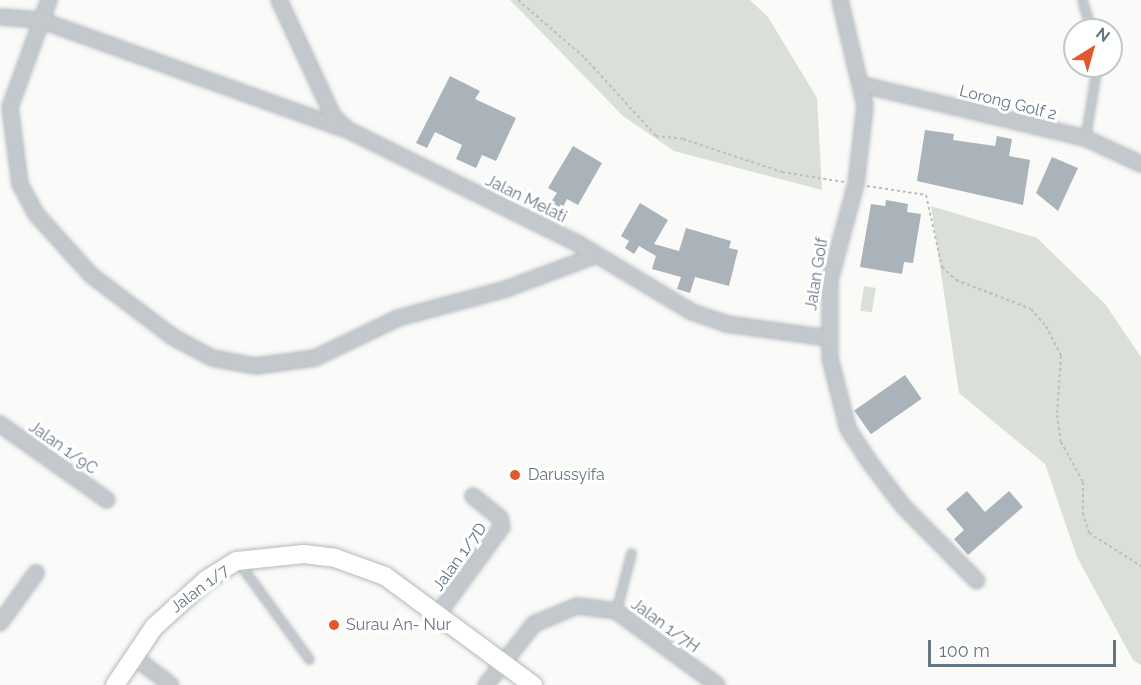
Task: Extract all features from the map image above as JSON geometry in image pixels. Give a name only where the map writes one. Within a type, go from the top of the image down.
[{"type":"street","points":[[49,0],[10,107],[20,184],[36,214],[91,275],[173,337],[212,358],[256,366],[315,358],[398,318],[506,289],[597,255]]},
{"type":"street","name":"Jalan Melati","points":[[279,0],[333,116],[348,130],[597,255],[692,312],[726,324],[828,338]]},
{"type":"street","name":"Jalan Golf","points":[[840,0],[863,85],[863,146],[856,184],[830,280],[828,338],[848,429],[903,506],[977,581]]},
{"type":"street","points":[[0,17],[40,20],[348,130]]},
{"type":"street","name":"Lorong Golf 2","points":[[863,85],[1085,138],[1141,164]]},
{"type":"street","name":"Jalan 1/9C","points":[[0,424],[107,500]]},
{"type":"street","name":"Jalan 1/7D","points":[[438,614],[502,527],[500,518],[473,496]]},
{"type":"street","name":"Jalan 1/7","points":[[115,685],[178,602],[237,561],[265,555],[335,558],[385,576],[533,685]]},
{"type":"street","points":[[0,623],[36,573]]},
{"type":"street","name":"Jalan 1/7H","points":[[487,685],[502,662],[545,616],[577,606],[616,611],[717,685]]},
{"type":"street","points":[[134,657],[171,685]]},
{"type":"lane","points":[[1082,0],[1087,18]]},
{"type":"lane","points":[[1085,138],[1095,78]]},
{"type":"lane","points":[[616,611],[631,553]]},
{"type":"lane","points":[[237,561],[309,659]]},
{"type":"path","points":[[518,0],[585,58],[656,136],[683,139],[782,172],[926,195],[942,267],[956,280],[1031,309],[1046,326],[1061,356],[1057,415],[1061,442],[1083,482],[1083,513],[1089,533],[1141,566]]},
{"type":"shaded area","points":[[510,0],[750,0],[768,17],[817,98],[822,190],[674,151],[623,116]]},
{"type":"shaded area","points":[[931,206],[1037,238],[1105,304],[1141,357],[1141,665],[1133,660],[1077,557],[1045,464],[959,393]]},
{"type":"shaded area","points":[[864,286],[876,288],[872,313],[860,311]]},
{"type":"building","points":[[450,76],[480,91],[475,99],[516,118],[496,161],[482,155],[476,168],[456,159],[462,145],[435,132],[427,148],[416,143]]},
{"type":"building","points":[[925,130],[954,134],[953,140],[995,146],[997,136],[1012,139],[1009,156],[1030,160],[1023,205],[917,181]]},
{"type":"building","points":[[573,146],[602,163],[578,205],[567,199],[562,209],[551,202],[557,193],[548,188]]},
{"type":"building","points":[[1052,157],[1078,168],[1058,211],[1036,193]]},
{"type":"building","points":[[886,200],[908,204],[907,212],[921,214],[913,263],[904,262],[902,274],[860,267],[871,204],[885,206]]},
{"type":"building","points":[[640,203],[668,220],[654,244],[679,251],[686,228],[731,241],[729,248],[738,250],[729,286],[695,277],[690,293],[677,289],[681,277],[652,269],[656,256],[639,246],[634,254],[625,248],[629,241],[621,236]]},
{"type":"building","points":[[905,375],[922,399],[871,434],[854,411]]},
{"type":"building","points":[[967,491],[985,512],[1009,491],[1023,507],[968,555],[954,539],[964,530],[946,509]]},
{"type":"place","name":"Darussyifa","points":[[515,475]]},
{"type":"place","name":"Surau An- Nur","points":[[334,625]]}]
